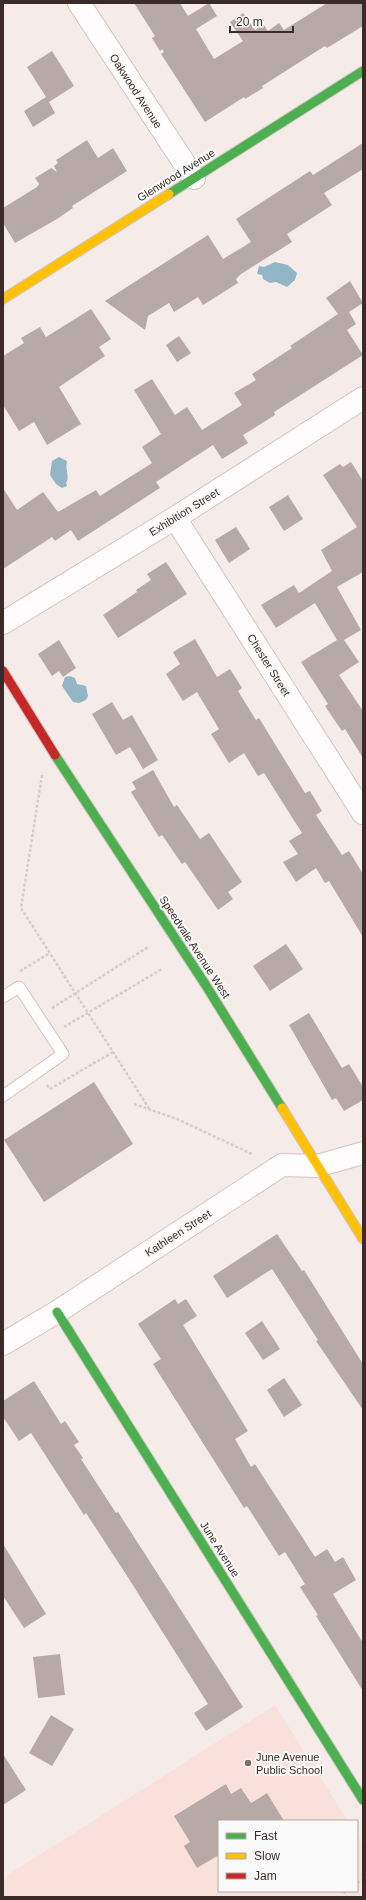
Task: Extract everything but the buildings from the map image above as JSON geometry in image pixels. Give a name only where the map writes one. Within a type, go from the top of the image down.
[{"type":"street","name":"Oakwood Avenue","points":[[79,3],[194,178]]},
{"type":"street","name":"Glenwood Avenue","points":[[3,299],[363,71]]},
{"type":"street","name":"Exhibition Street","points":[[3,623],[360,406]]},
{"type":"street","name":"Chester Street","points":[[175,518],[363,813]]},
{"type":"street","name":"Speedvale Avenue West","points":[[3,671],[205,984],[363,1239]]},
{"type":"street","name":"Kathleen Street","points":[[3,1344],[57,1312],[277,1167],[282,1165],[317,1166],[363,1152]]},
{"type":"street","name":"June Avenue","points":[[57,1312],[363,1800]]},
{"type":"lane","points":[[3,997],[19,987],[63,1054],[3,1096]]},
{"type":"path","points":[[48,742],[21,908],[150,1110]]},
{"type":"path","points":[[38,1017],[148,947]]},
{"type":"path","points":[[16,974],[50,953]]},
{"type":"path","points":[[50,1035],[162,969]]},
{"type":"path","points":[[36,1072],[50,1089],[113,1052]]},
{"type":"path","points":[[134,1104],[177,1119],[252,1154]]},
{"type":"shaded area","name":"June Avenue Public School","points":[[275,1705],[347,1820],[218,1820],[218,1892],[358,1892],[358,1837],[363,1845],[363,1897],[3,1897],[3,1878]]},
{"type":"water","points":[[275,262],[288,265],[297,273],[295,280],[287,287],[276,282],[270,283],[263,279],[262,275],[257,274],[259,266],[264,267]]},
{"type":"water","points":[[59,457],[67,461],[67,486],[62,488],[56,484],[50,475],[52,461]]},
{"type":"water","points":[[70,676],[75,678],[77,684],[86,686],[88,696],[86,700],[79,703],[73,702],[62,686],[65,677]]},
{"type":"traffic: fast","points":[[169,194],[363,71]]},
{"type":"traffic: fast","points":[[55,755],[205,984],[282,1108]]},
{"type":"traffic: fast","points":[[57,1312],[363,1800]]},
{"type":"traffic: slow","points":[[3,299],[169,194]]},
{"type":"traffic: slow","points":[[282,1108],[363,1239]]},
{"type":"traffic: jam","points":[[3,671],[55,755]]},
{"type":"place","name":"June Avenue Public School","points":[[248,1763]]}]
